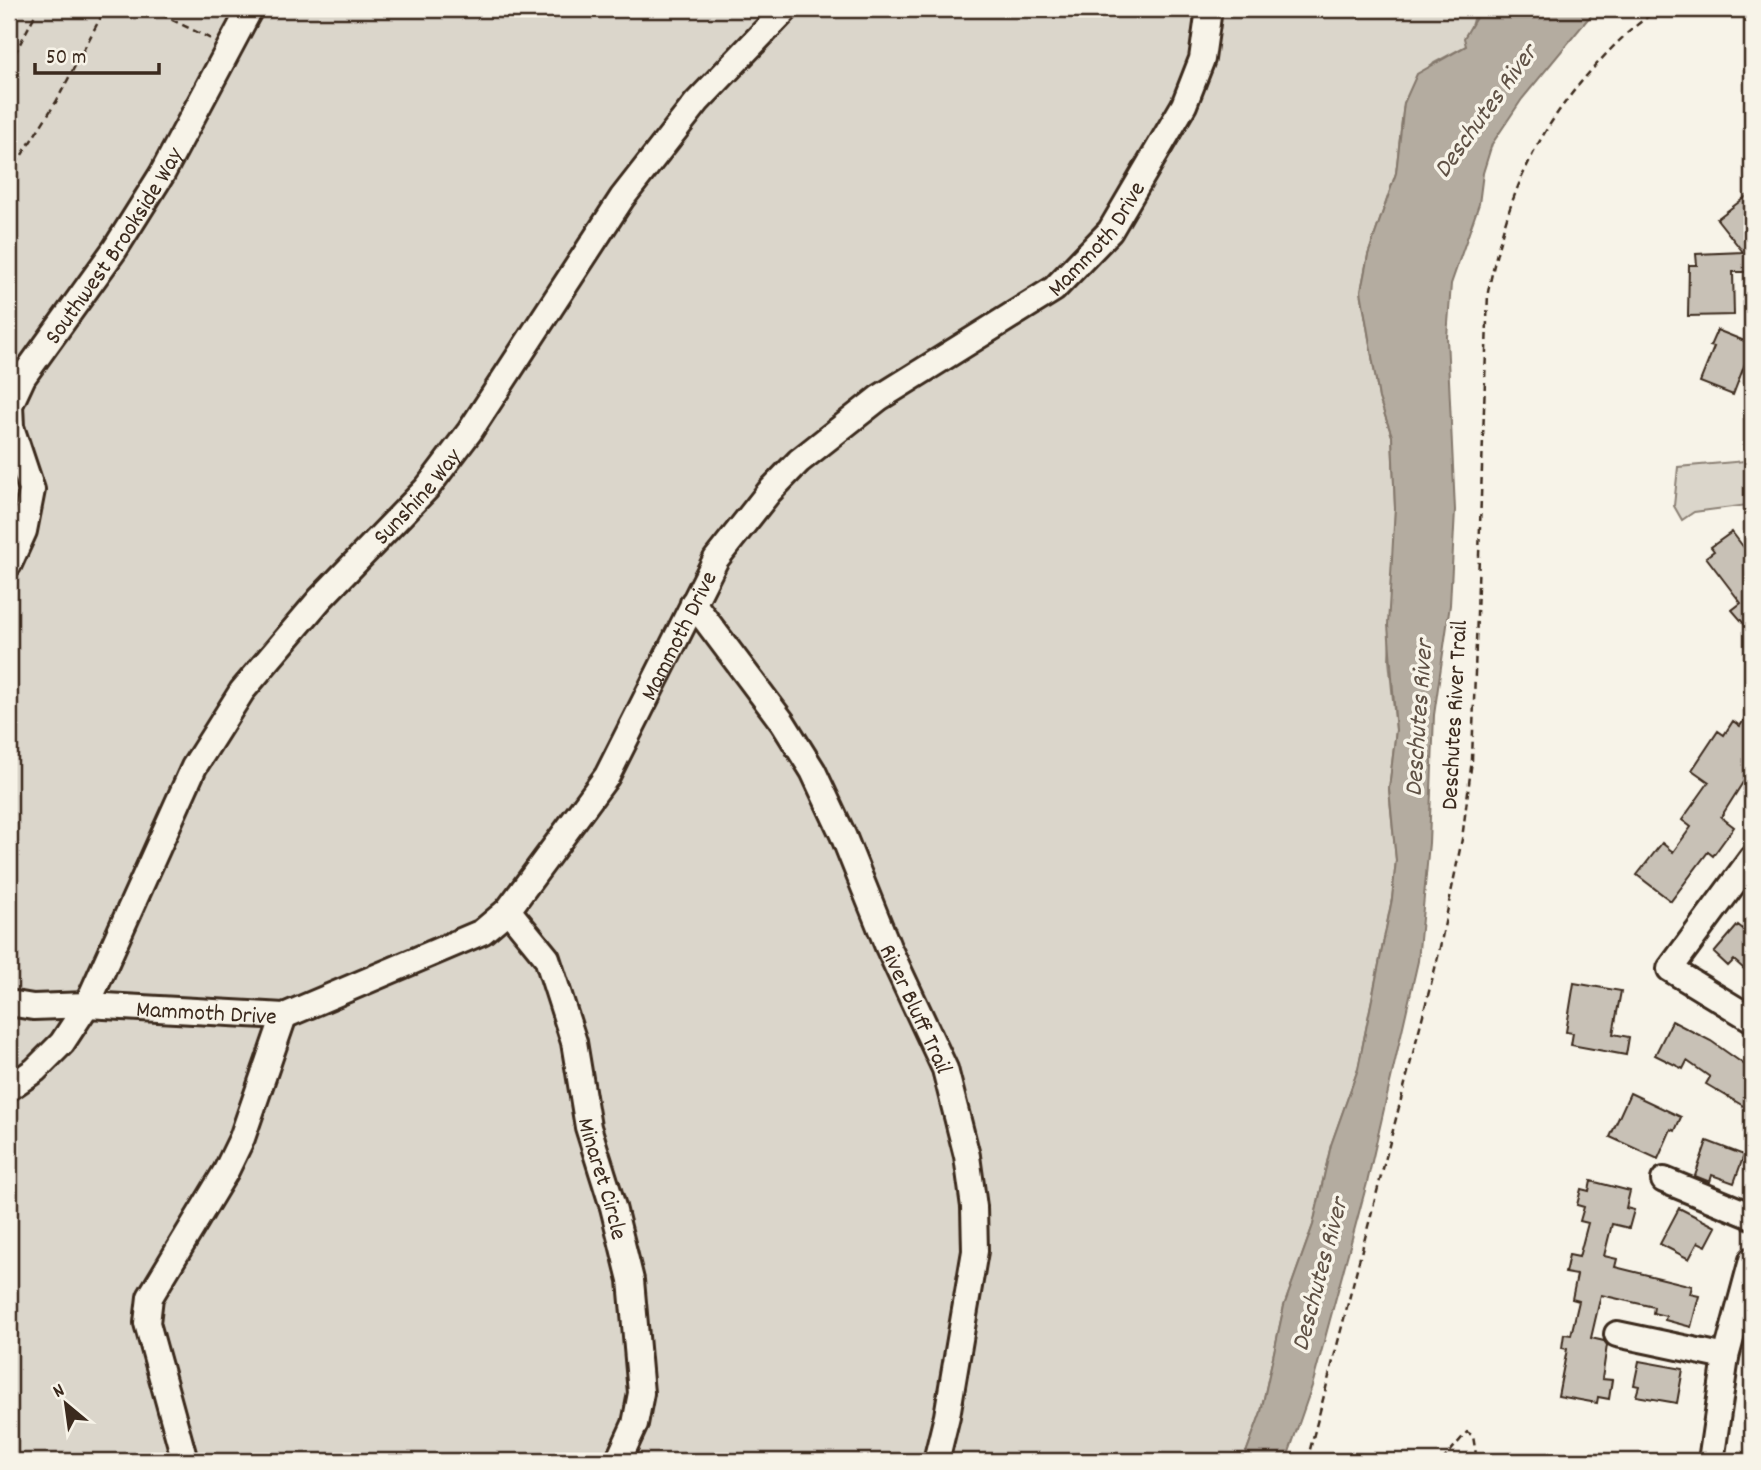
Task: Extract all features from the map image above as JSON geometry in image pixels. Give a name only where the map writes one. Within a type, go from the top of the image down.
[{"type":"street","name":"Southwest Brookside Way","points":[[9,564],[24,531],[32,490],[11,427],[10,405],[23,377],[115,249],[162,174],[250,9]]},
{"type":"street","name":"Sunshine Way","points":[[87,1005],[194,767],[242,691],[320,599],[427,488],[470,432],[622,198],[697,102],[786,9]]},
{"type":"street","name":"Mammoth Drive","points":[[9,1003],[33,1007],[87,1005],[285,1016],[389,974],[482,932],[508,910],[607,776],[716,559],[799,461],[879,398],[1054,289],[1110,231],[1184,105],[1202,59],[1209,9]]},
{"type":"street","name":"River Bluff Trail","points":[[693,603],[783,723],[813,771],[844,835],[888,947],[945,1069],[967,1156],[974,1208],[975,1251],[947,1416],[936,1461]]},
{"type":"street","points":[[1752,858],[1670,969],[1752,1019]]},
{"type":"street","name":"Minaret Circle","points":[[508,910],[547,958],[574,1042],[588,1126],[613,1206],[631,1280],[641,1393],[635,1424],[618,1461]]},
{"type":"street","points":[[9,1088],[35,1070],[62,1043],[87,1005]]},
{"type":"street","points":[[185,1461],[147,1323],[150,1297],[226,1171],[242,1138],[285,1016]]},
{"type":"street","points":[[1664,1180],[1752,1216]]},
{"type":"street","points":[[1711,1461],[1726,1357],[1752,1260]]},
{"type":"street","points":[[1617,1334],[1726,1357]]},
{"type":"path","points":[[9,65],[38,9]]},
{"type":"path","points":[[9,175],[56,103],[105,9]]},
{"type":"path","points":[[150,9],[230,49]]},
{"type":"path","name":"Deschutes River Trail","points":[[1307,1461],[1438,957],[1462,839],[1472,760],[1488,292],[1498,244],[1524,168],[1548,124],[1572,92],[1633,26],[1659,9]]},
{"type":"path","points":[[1442,1461],[1467,1432],[1473,1436],[1477,1461]]},
{"type":"shaded area","points":[[17,9],[1481,9],[1473,19],[1466,46],[1434,63],[1404,103],[1396,173],[1368,255],[1361,291],[1379,398],[1392,436],[1395,508],[1389,660],[1396,730],[1389,789],[1396,860],[1392,899],[1358,1069],[1331,1145],[1313,1225],[1284,1306],[1261,1412],[1243,1461],[9,1461],[9,24]]},
{"type":"shaded area","points":[[1745,461],[1748,505],[1694,512],[1682,520],[1674,506],[1678,467]]},
{"type":"water","name":"Deschutes River","points":[[1481,9],[1596,9],[1522,99],[1492,144],[1483,173],[1479,204],[1451,284],[1447,337],[1455,510],[1450,605],[1434,715],[1429,843],[1418,961],[1367,1183],[1312,1386],[1286,1461],[1243,1461],[1261,1412],[1284,1306],[1313,1225],[1331,1145],[1358,1069],[1392,899],[1396,860],[1389,789],[1396,730],[1388,625],[1395,508],[1392,436],[1379,398],[1361,291],[1368,255],[1396,173],[1404,103],[1417,74],[1466,46],[1464,38]]},
{"type":"building","points":[[1752,192],[1752,272],[1733,272],[1734,315],[1688,316],[1689,265],[1697,265],[1696,254],[1743,252],[1717,219]]},
{"type":"building","points":[[1717,330],[1752,344],[1752,363],[1746,361],[1733,395],[1700,382],[1714,347],[1710,346]]},
{"type":"building","points":[[1732,532],[1748,553],[1745,555],[1752,565],[1752,633],[1732,610],[1741,603],[1706,557],[1714,551],[1711,547]]},
{"type":"building","points":[[1752,708],[1752,768],[1721,817],[1734,827],[1713,856],[1708,852],[1671,901],[1637,875],[1662,843],[1673,852],[1691,827],[1682,820],[1709,782],[1692,770],[1718,731],[1724,735],[1733,721],[1740,726]]},
{"type":"building","points":[[1738,925],[1752,936],[1752,976],[1734,960],[1728,966],[1714,953]]},
{"type":"building","points":[[1574,983],[1621,991],[1613,1034],[1629,1037],[1626,1055],[1571,1045],[1573,1033],[1566,1032]]},
{"type":"building","points":[[1672,1021],[1711,1041],[1752,1070],[1752,1111],[1706,1084],[1710,1077],[1687,1061],[1683,1069],[1655,1055]]},
{"type":"building","points":[[1630,1093],[1681,1117],[1675,1131],[1671,1129],[1658,1159],[1610,1137]]},
{"type":"building","points":[[1707,1141],[1744,1155],[1734,1183],[1712,1175],[1710,1182],[1695,1176]]},
{"type":"building","points":[[1591,1181],[1630,1191],[1626,1208],[1634,1210],[1629,1228],[1612,1224],[1604,1256],[1617,1259],[1615,1267],[1692,1286],[1690,1294],[1699,1296],[1691,1327],[1665,1320],[1666,1316],[1653,1313],[1654,1307],[1601,1295],[1591,1338],[1604,1341],[1607,1345],[1602,1379],[1612,1380],[1609,1399],[1598,1397],[1597,1403],[1558,1396],[1567,1349],[1562,1348],[1564,1334],[1571,1335],[1579,1301],[1572,1299],[1577,1275],[1565,1273],[1569,1255],[1579,1257],[1588,1223],[1580,1221],[1584,1207],[1577,1205],[1581,1189],[1589,1191]]},
{"type":"building","points":[[1679,1208],[1716,1227],[1706,1246],[1698,1242],[1689,1259],[1660,1244]]},
{"type":"building","points":[[1639,1361],[1683,1369],[1677,1403],[1636,1396],[1639,1386],[1634,1385]]}]
